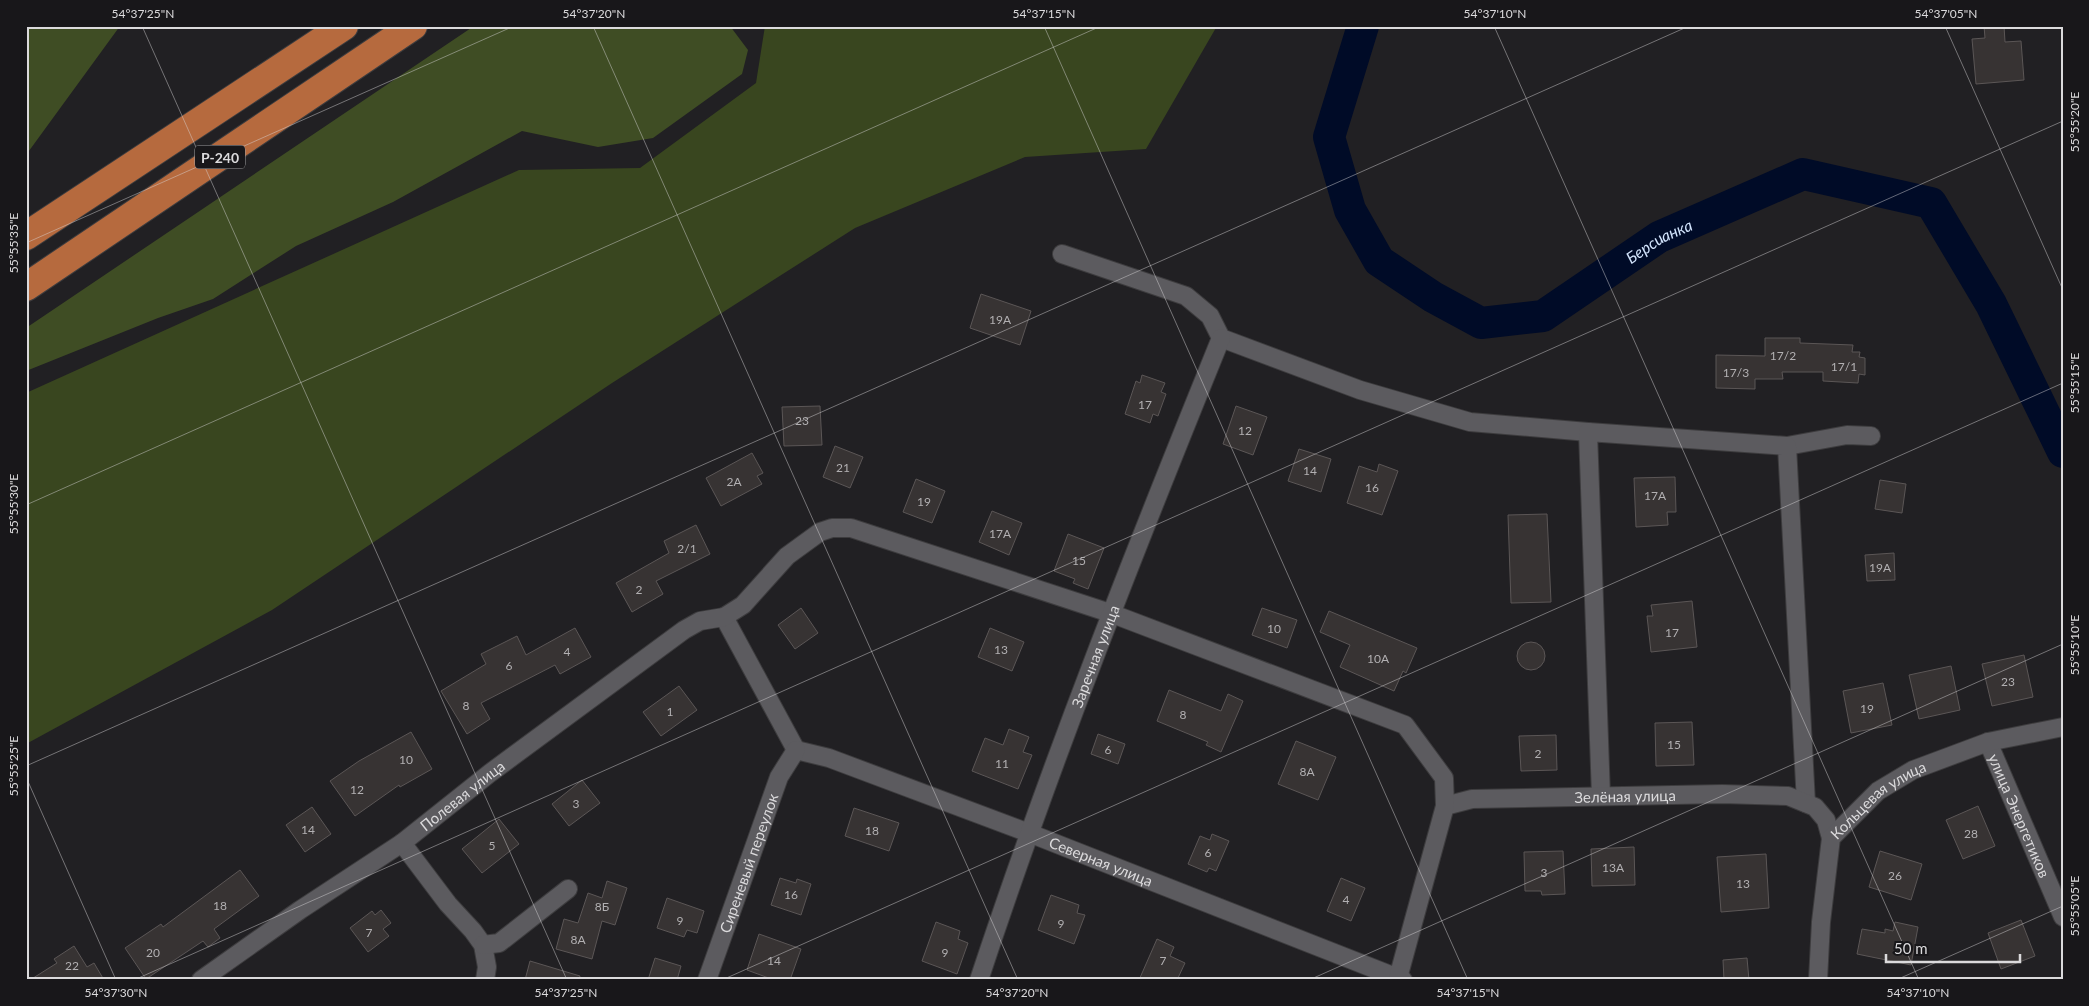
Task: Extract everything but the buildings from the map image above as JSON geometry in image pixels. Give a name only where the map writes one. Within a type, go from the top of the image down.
[{"type":"highway","name":"Р-240","points":[[26,236],[344,26]]},
{"type":"highway","name":"Р-240","points":[[26,288],[413,26]]},
{"type":"street","points":[[1062,254],[1186,296],[1210,316],[1221,338],[1360,390],[1470,422],[1787,446],[1847,435],[1871,436]]},
{"type":"street","name":"Заречная улица","points":[[979,980],[1029,833],[1110,613],[1221,338]]},
{"type":"street","points":[[1588,432],[1601,796]]},
{"type":"street","points":[[1787,446],[1806,803],[1815,807],[1826,820],[1831,838]]},
{"type":"street","points":[[796,750],[724,617],[743,605],[787,556],[807,541],[832,528],[851,528],[1110,613],[1405,725],[1444,778],[1444,806],[1400,979]]},
{"type":"street","name":"Полевая улица","points":[[201,980],[300,910],[402,843],[490,773],[684,630],[700,621],[724,617]]},
{"type":"street","name":"Кольцевая улица","points":[[1818,980],[1821,922],[1831,838],[1878,791],[1906,774],[1988,742],[2063,727]]},
{"type":"street","name":"улица Энергетиков","points":[[1988,742],[2063,917]]},
{"type":"street","name":"Северная улица","points":[[796,750],[829,758],[1029,833],[1400,979]]},
{"type":"street","name":"Сиреневый переулок","points":[[707,980],[778,777],[796,750]]},
{"type":"street","name":"Зелёная улица","points":[[1444,806],[1472,799],[1722,794],[1788,796],[1806,803]]},
{"type":"street","points":[[402,843],[448,904],[474,931],[483,946],[487,967],[485,980]]},
{"type":"street","points":[[483,946],[499,943],[568,888]]},
{"type":"green space","points":[[26,26],[120,26],[26,155]]},
{"type":"green space","points":[[474,26],[730,26],[748,50],[742,74],[653,138],[598,147],[522,131],[393,202],[296,246],[213,299],[158,318],[26,371],[26,328]]},
{"type":"green space","points":[[765,26],[1217,26],[1146,149],[1025,157],[855,228],[612,383],[272,610],[26,744],[26,393],[519,170],[640,168],[756,83]]},
{"type":"waterway","name":"Берсианка","points":[[1363,26],[1329,137],[1350,210],[1379,261],[1433,297],[1481,323],[1543,316],[1659,237],[1803,174],[1931,203],[1991,304],[2063,452]]}]
